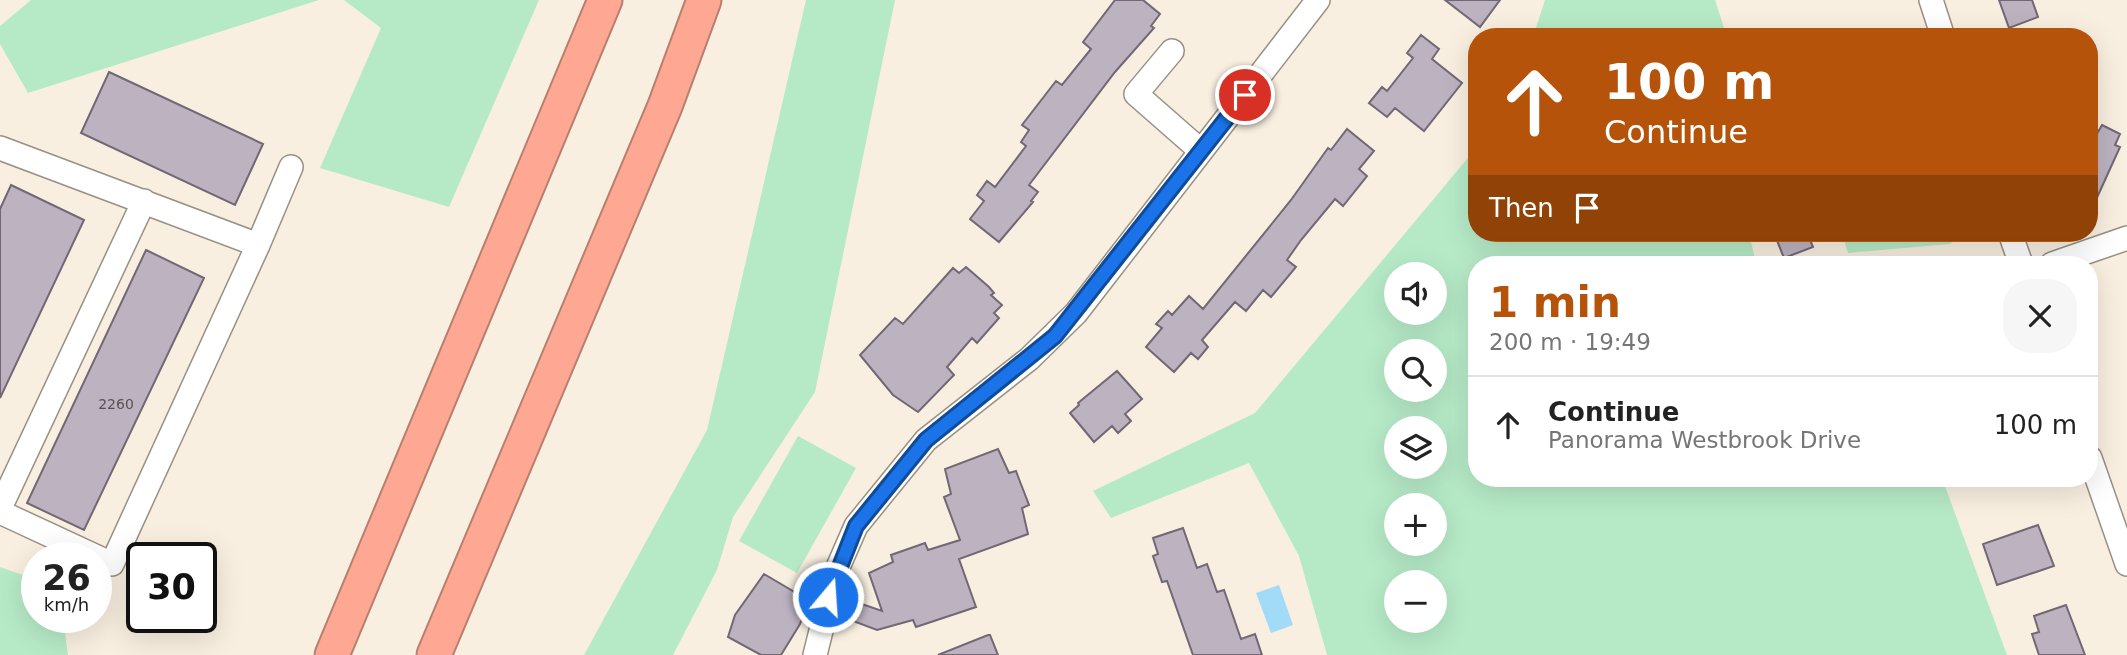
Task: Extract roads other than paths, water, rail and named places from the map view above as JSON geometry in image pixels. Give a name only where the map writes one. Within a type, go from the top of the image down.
[{"type":"highway","points":[[332,655],[605,0]]},
{"type":"highway","points":[[433,655],[665,106],[704,0]]},
{"type":"street","points":[[815,655],[835,574],[856,526],[926,440],[1029,359],[1076,313],[1318,0]]},
{"type":"street","points":[[1930,0],[1940,28]]},
{"type":"street","points":[[1172,51],[1136,94],[1201,151]]},
{"type":"street","points":[[0,148],[258,245]]},
{"type":"street","points":[[144,201],[0,510],[112,564],[291,167]]},
{"type":"street","points":[[2075,256],[2127,238]]},
{"type":"street","points":[[2098,481],[2127,564]]},
{"type":"water","points":[[1279,585],[1293,625],[1271,633],[1256,593]]}]
